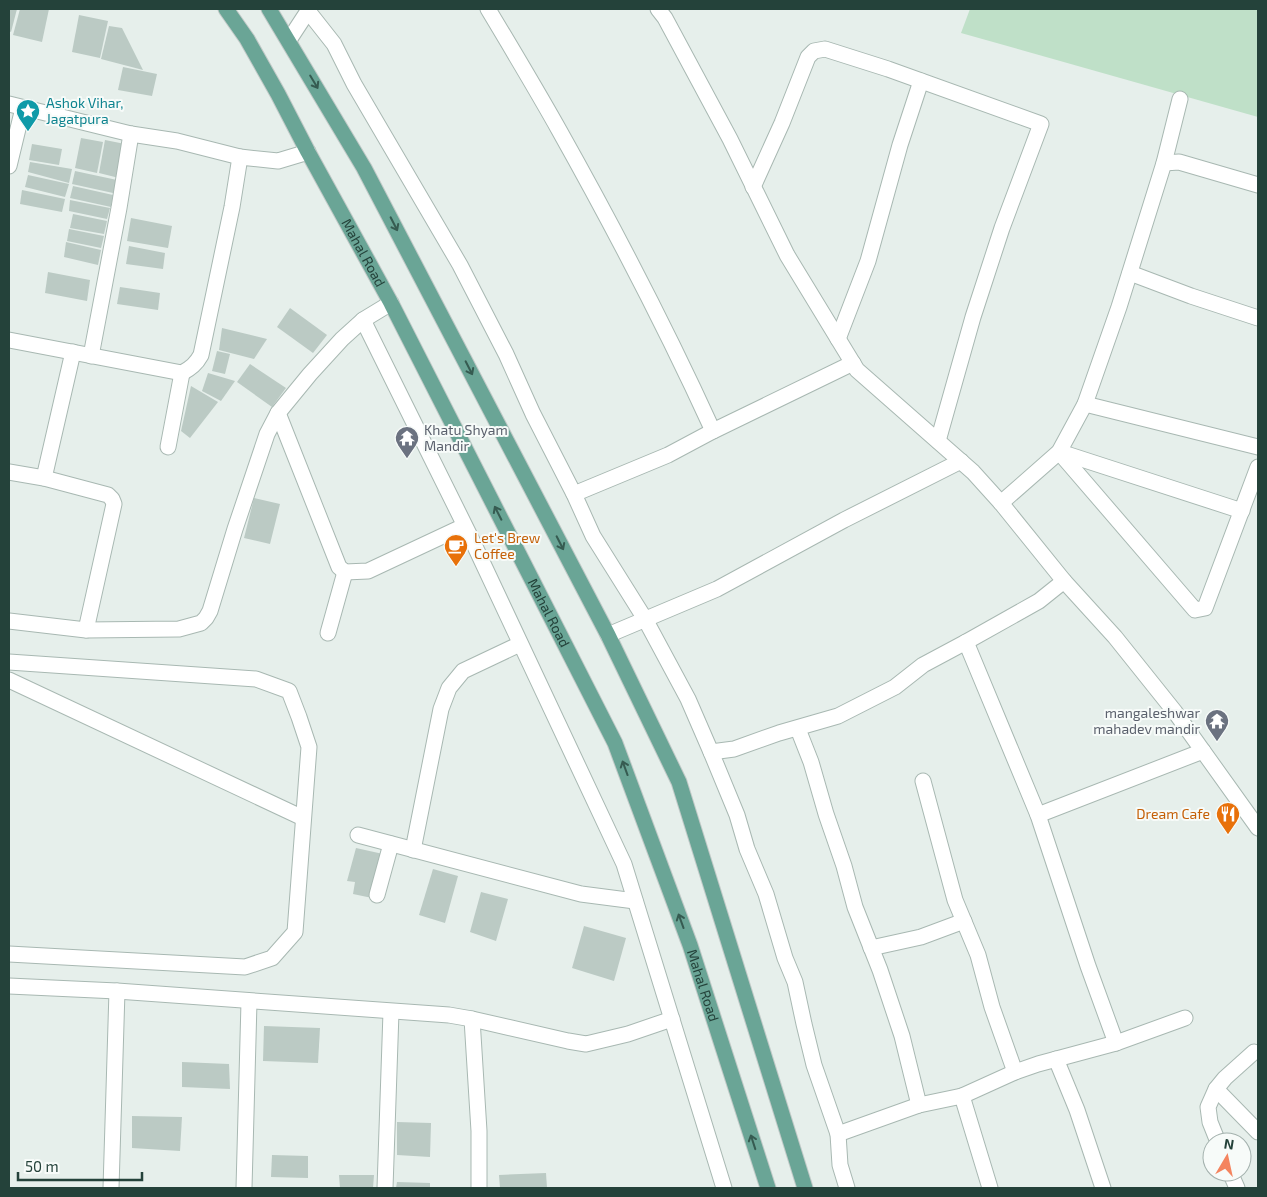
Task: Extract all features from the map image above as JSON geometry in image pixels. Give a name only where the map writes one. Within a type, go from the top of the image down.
[{"type":"main road","name":"Mahal Road","points":[[226,9],[247,39],[278,94],[391,302],[615,743],[690,944],[768,1188]]},
{"type":"main road","points":[[269,9],[364,168],[608,635],[679,782],[805,1188]]},
{"type":"street","points":[[488,9],[559,129],[593,192],[680,360],[713,430]]},
{"type":"street","points":[[658,9],[665,18],[725,131],[787,255],[857,370],[973,472],[1001,503],[1064,581],[1116,636],[1258,824]]},
{"type":"street","points":[[289,40],[308,10],[334,44],[377,125],[460,265],[506,354],[533,414],[593,536],[645,619],[688,699],[737,815],[747,849],[766,894],[785,958],[795,982],[814,1065],[838,1134],[840,1166],[847,1188]]},
{"type":"street","points":[[753,187],[782,123],[808,57],[814,51],[825,50],[888,69],[1041,124],[1002,228],[973,317],[938,441]]},
{"type":"street","points":[[838,339],[868,261],[900,145],[921,80]]},
{"type":"street","points":[[1001,503],[1059,452],[1085,404],[1130,273],[1164,163],[1180,99]]},
{"type":"street","points":[[9,166],[16,106],[131,134],[177,141],[240,157],[278,162],[308,152]]},
{"type":"street","points":[[90,356],[119,208],[131,134]]},
{"type":"street","points":[[9,340],[182,373],[191,368],[201,355],[232,207],[240,157]]},
{"type":"street","points":[[1164,163],[1179,162],[1258,185]]},
{"type":"street","points":[[1130,273],[1190,296],[1258,318]]},
{"type":"street","points":[[9,621],[86,630],[179,629],[201,623],[210,611],[267,434],[278,413],[342,339],[363,320],[391,302]]},
{"type":"street","points":[[363,320],[464,526],[624,864],[724,1188]]},
{"type":"street","points":[[44,478],[73,352]]},
{"type":"street","points":[[574,494],[668,455],[713,430],[853,363]]},
{"type":"street","points":[[168,447],[182,373]]},
{"type":"street","points":[[1085,404],[1258,447]]},
{"type":"street","points":[[278,413],[339,567],[345,572],[368,571],[464,526]]},
{"type":"street","points":[[1059,452],[1195,610],[1205,608],[1258,467]]},
{"type":"street","points":[[1059,452],[1242,511]]},
{"type":"street","points":[[608,635],[716,589],[844,520],[961,461]]},
{"type":"street","points":[[9,472],[44,478],[108,495],[112,498],[114,504],[86,630]]},
{"type":"street","points":[[328,633],[345,572]]},
{"type":"street","points":[[711,752],[734,748],[838,716],[895,687],[923,665],[1039,601],[1064,581]]},
{"type":"street","points":[[966,642],[1038,815],[1088,966],[1116,1043]]},
{"type":"street","points":[[413,850],[441,709],[449,688],[463,671],[520,644]]},
{"type":"street","points":[[9,662],[256,679],[289,691],[309,747],[295,932],[272,958],[245,967],[9,954]]},
{"type":"street","points":[[9,680],[304,818]]},
{"type":"street","points":[[798,728],[812,762],[855,907],[880,970],[902,1036],[919,1105]]},
{"type":"street","points":[[1038,815],[1203,750]]},
{"type":"street","points":[[923,781],[955,900],[978,955],[992,1007],[1016,1072]]},
{"type":"street","points":[[358,835],[581,894],[636,901]]},
{"type":"street","points":[[377,895],[391,844]]},
{"type":"street","points":[[871,948],[922,937],[964,921]]},
{"type":"street","points":[[9,986],[117,991],[449,1016],[472,1019],[568,1042],[586,1044],[628,1034],[672,1019]]},
{"type":"street","points":[[111,1188],[117,991]]},
{"type":"street","points":[[244,1188],[249,1002]]},
{"type":"street","points":[[385,1188],[391,1012]]},
{"type":"street","points":[[838,1134],[919,1105],[962,1096],[1016,1072],[1116,1043],[1185,1018]]},
{"type":"street","points":[[472,1019],[479,1131],[479,1188]]},
{"type":"street","points":[[1214,1132],[1210,1122],[1208,1107],[1216,1089],[1225,1078],[1254,1052]]},
{"type":"street","points":[[1056,1059],[1077,1110],[1104,1188]]},
{"type":"street","points":[[1216,1089],[1258,1132]]},
{"type":"street","points":[[962,1096],[990,1188]]},
{"type":"green space","points":[[970,9],[1258,9],[1258,117],[961,33]]},
{"type":"building","points":[[9,9],[17,9],[11,32],[9,31]]},
{"type":"building","points":[[20,9],[49,9],[42,42],[13,35]]},
{"type":"building","points":[[79,15],[108,21],[100,58],[72,52]]},
{"type":"building","points":[[109,26],[122,28],[143,70],[101,59]]},
{"type":"building","points":[[123,67],[157,74],[152,96],[118,90]]},
{"type":"building","points":[[81,138],[103,142],[97,173],[75,168]]},
{"type":"building","points":[[105,140],[125,144],[119,178],[99,173]]},
{"type":"building","points":[[32,144],[62,149],[59,165],[29,160]]},
{"type":"building","points":[[30,162],[72,169],[69,183],[28,172]]},
{"type":"building","points":[[75,171],[117,180],[113,193],[72,184]]},
{"type":"building","points":[[28,175],[69,184],[65,197],[25,187]]},
{"type":"building","points":[[73,186],[113,195],[111,207],[70,198]]},
{"type":"building","points":[[22,190],[65,199],[62,212],[20,204]]},
{"type":"building","points":[[70,200],[110,208],[107,219],[69,211]]},
{"type":"building","points":[[73,214],[107,221],[104,234],[70,228]]},
{"type":"building","points":[[131,218],[172,226],[168,248],[127,241]]},
{"type":"building","points":[[69,229],[104,236],[101,248],[67,241]]},
{"type":"building","points":[[66,242],[101,250],[98,265],[64,257]]},
{"type":"building","points":[[129,246],[165,253],[163,269],[126,264]]},
{"type":"building","points":[[48,272],[90,280],[87,301],[45,293]]},
{"type":"building","points":[[120,287],[160,293],[158,310],[117,304]]},
{"type":"building","points":[[290,308],[327,335],[313,353],[277,327]]},
{"type":"building","points":[[222,328],[267,339],[254,359],[219,350]]},
{"type":"building","points":[[217,351],[230,354],[225,374],[212,371]]},
{"type":"building","points":[[250,364],[286,388],[272,407],[237,382]]},
{"type":"building","points":[[208,373],[235,381],[221,401],[202,391]]},
{"type":"building","points":[[191,386],[218,402],[190,438],[181,431]]},
{"type":"building","points":[[254,498],[280,504],[270,544],[244,538]]},
{"type":"building","points":[[356,848],[383,854],[372,898],[353,894],[355,882],[347,881]]},
{"type":"building","points":[[433,869],[458,876],[445,923],[419,915]]},
{"type":"building","points":[[481,892],[508,899],[496,941],[470,932]]},
{"type":"building","points":[[584,926],[626,938],[614,981],[572,968]]},
{"type":"building","points":[[264,1026],[320,1028],[318,1063],[263,1061]]},
{"type":"building","points":[[182,1062],[229,1064],[230,1089],[182,1087]]},
{"type":"building","points":[[132,1116],[182,1117],[180,1151],[132,1148]]},
{"type":"building","points":[[397,1122],[431,1123],[430,1157],[397,1155]]},
{"type":"building","points":[[272,1155],[308,1156],[308,1178],[271,1177]]},
{"type":"building","points":[[546,1173],[547,1188],[500,1188],[499,1175]]},
{"type":"building","points":[[339,1175],[374,1175],[373,1188],[340,1188]]},
{"type":"building","points":[[397,1182],[430,1183],[430,1188],[396,1188]]},
{"type":"place","name":"Ashok Vihar, Jagatpura","points":[[28,132]]},
{"type":"place","name":"Khatu Shyam Mandir","points":[[407,459]]},
{"type":"place","name":"Let's Brew Coffee","points":[[456,567]]},
{"type":"place","name":"mangaleshwar mahadev mandir","points":[[1217,742]]},
{"type":"place","name":"Dream Cafe","points":[[1228,835]]}]
